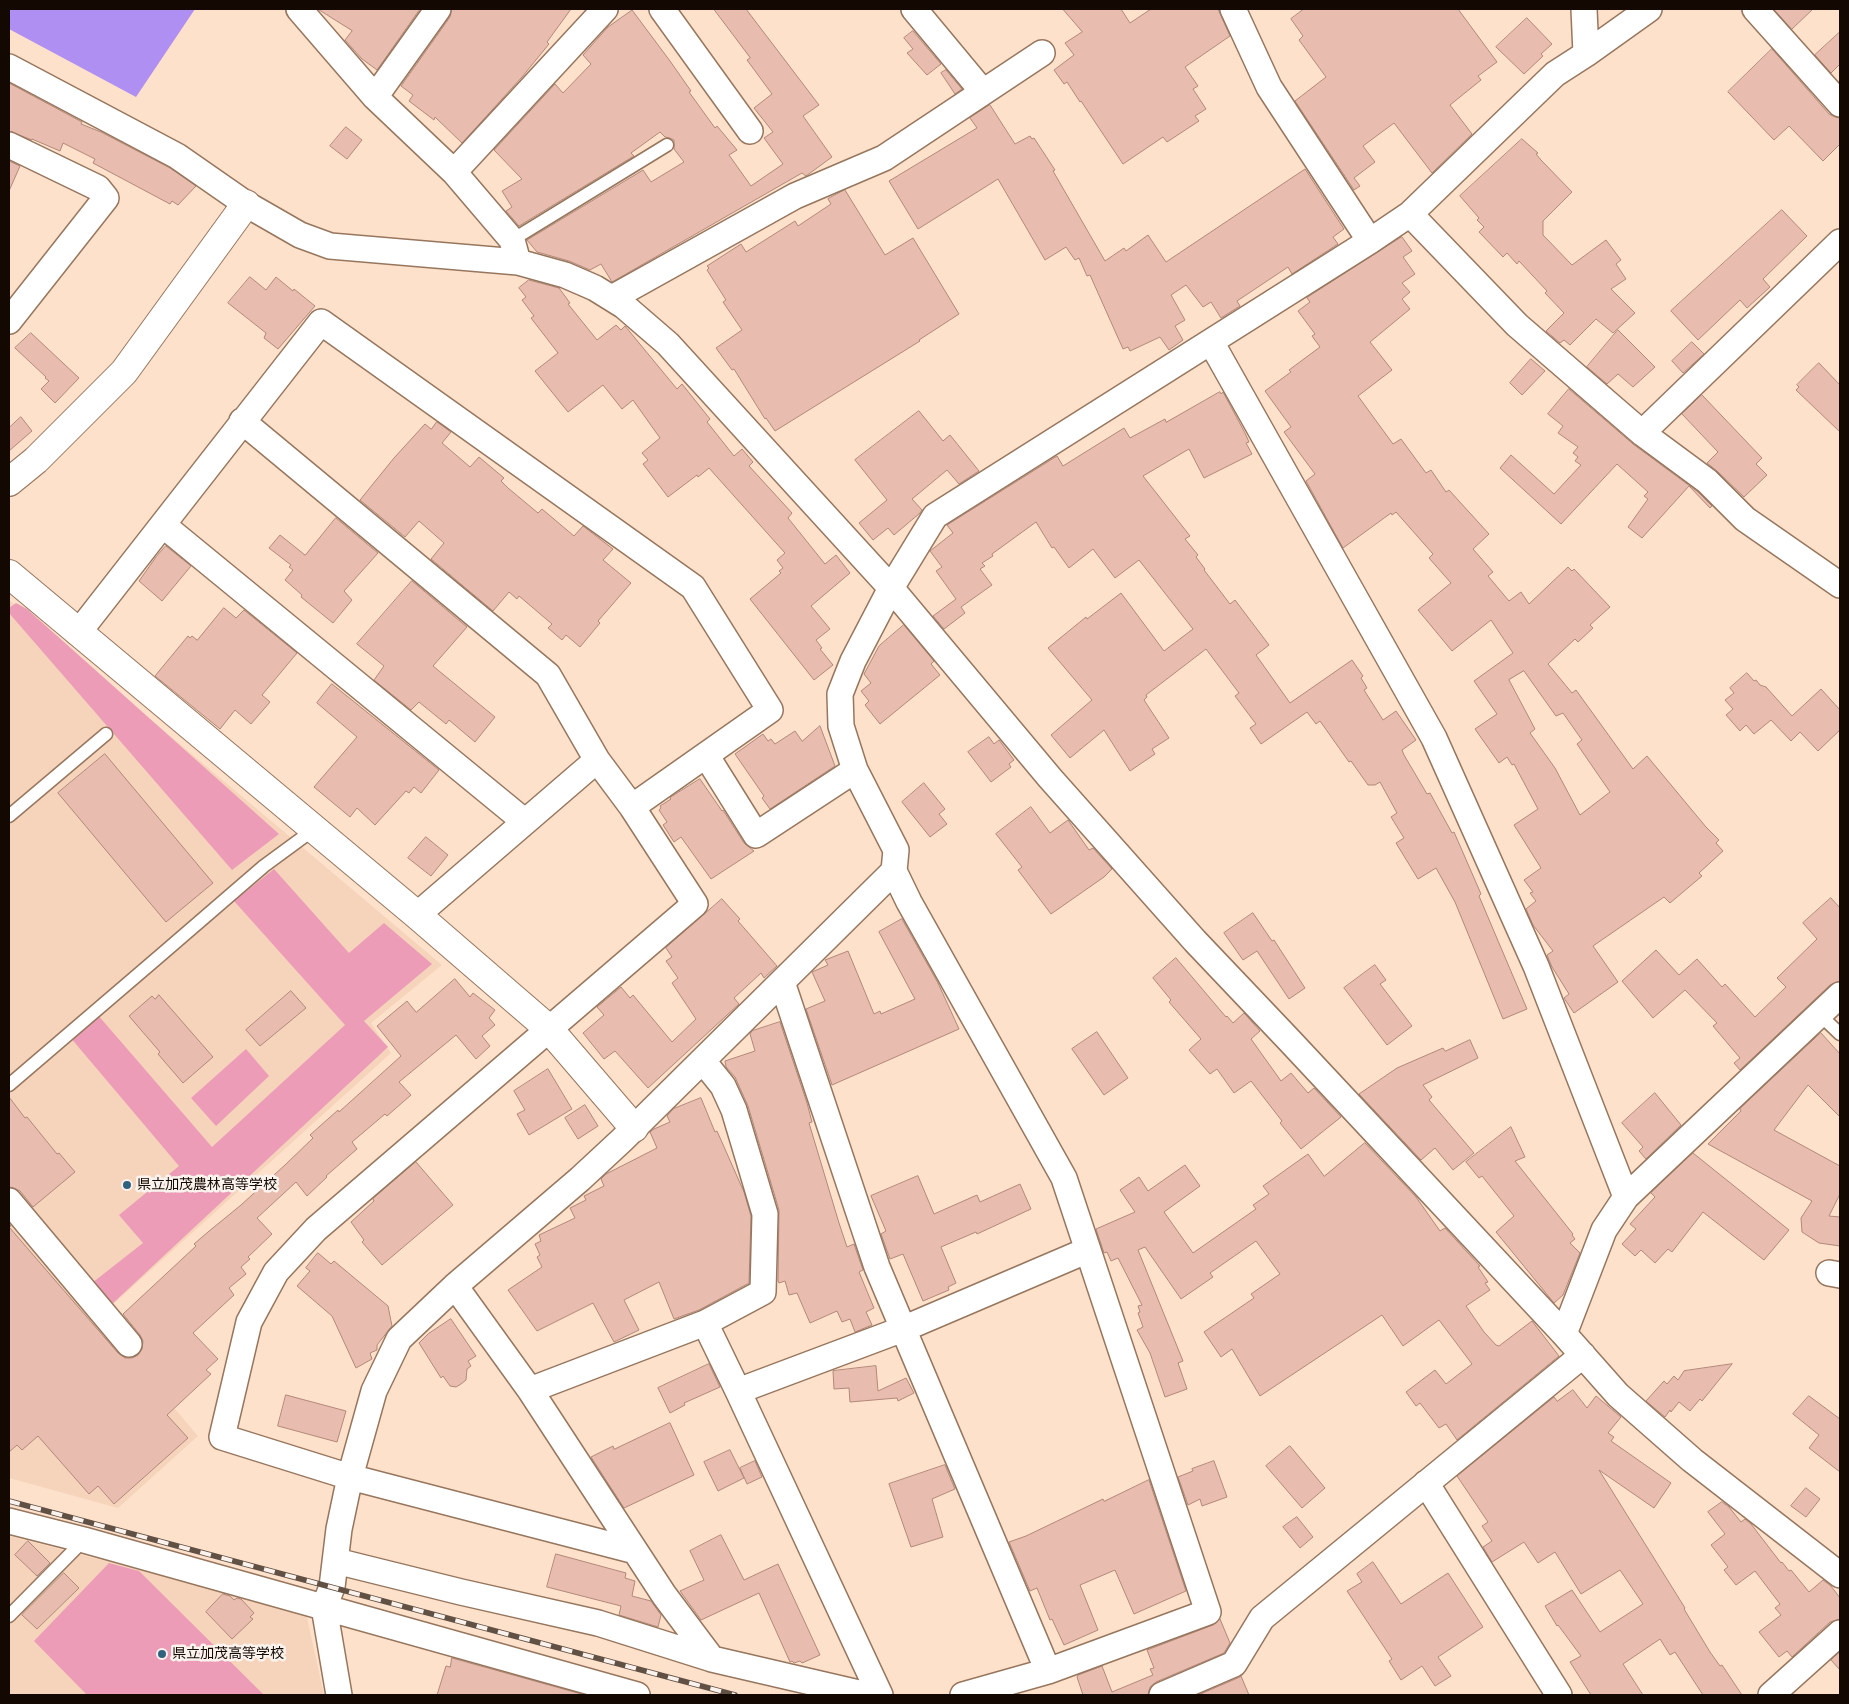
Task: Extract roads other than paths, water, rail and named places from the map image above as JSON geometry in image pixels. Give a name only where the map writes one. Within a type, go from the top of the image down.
[{"type":"street","points":[[299,9],[375,97],[454,172],[515,251]]},
{"type":"street","points":[[375,97],[438,9]]},
{"type":"street","points":[[454,172],[605,9]]},
{"type":"street","points":[[662,9],[750,131]]},
{"type":"street","points":[[914,9],[983,92]]},
{"type":"street","points":[[1233,9],[1269,87],[1370,241]]},
{"type":"street","points":[[1584,9],[1586,54]]},
{"type":"street","points":[[963,1695],[1048,1671],[1208,1612],[1064,1178],[909,902],[894,871],[896,850],[855,770],[841,726],[840,694],[853,661],[892,588],[935,516],[1410,214],[1555,74],[1649,9]]},
{"type":"street","points":[[1755,9],[1840,104]]},
{"type":"street","points":[[612,298],[795,196],[884,158],[1042,52]]},
{"type":"street","points":[[9,68],[178,156],[246,204],[300,235],[330,246],[515,251],[595,288],[624,306],[668,344],[892,588],[1050,778],[1195,942],[1564,1334],[1618,1396],[1692,1460],[1840,1575]]},
{"type":"street","points":[[9,145],[98,188],[106,198],[9,321]]},
{"type":"street","points":[[9,482],[36,460],[124,372],[246,204]]},
{"type":"street","points":[[1410,214],[1517,325],[1642,433],[1708,481],[1745,519],[1840,585]]},
{"type":"street","points":[[1642,433],[1840,242]]},
{"type":"street","points":[[78,633],[321,322],[693,587],[770,710],[632,808]]},
{"type":"street","points":[[1211,342],[1434,738],[1536,966],[1626,1197]]},
{"type":"street","points":[[242,421],[548,675],[597,760],[632,808],[695,904],[316,1229],[276,1272],[249,1322],[222,1437],[350,1477],[635,1551]]},
{"type":"street","points":[[164,524],[524,821]]},
{"type":"street","points":[[12,582],[78,633],[416,915],[549,1029],[634,1128]]},
{"type":"street","points":[[706,756],[756,835],[855,770]]},
{"type":"street","points":[[416,915],[597,760]]},
{"type":"street","points":[[339,1695],[324,1606],[332,1587],[339,1529],[350,1477],[374,1391],[399,1339],[454,1286],[580,1179],[634,1128],[894,871]]},
{"type":"street","points":[[782,982],[877,1267],[1048,1671]]},
{"type":"street","points":[[1564,1334],[1604,1230],[1626,1197],[1840,995]]},
{"type":"street","points":[[530,1390],[705,1323],[763,1292],[764,1214],[734,1110],[723,1086],[703,1061]]},
{"type":"street","points":[[9,1201],[129,1344]]},
{"type":"street","points":[[738,1391],[903,1329],[1088,1250]]},
{"type":"street","points":[[454,1286],[530,1390],[664,1595],[712,1660]]},
{"type":"street","points":[[705,1323],[880,1695]]},
{"type":"street","points":[[1162,1695],[1234,1664],[1262,1618],[1583,1356]]},
{"type":"street","points":[[1426,1483],[1559,1695]]},
{"type":"street","points":[[9,1521],[324,1606],[637,1695]]},
{"type":"street","points":[[336,1561],[598,1623],[712,1660],[867,1695]]},
{"type":"street","points":[[1771,1695],[1840,1633]]},
{"type":"lane","points":[[515,251],[667,145]]},
{"type":"lane","points":[[9,816],[106,734]]},
{"type":"lane","points":[[9,1085],[264,866],[313,830]]},
{"type":"lane","points":[[1820,1015],[1840,1034]]},
{"type":"lane","points":[[9,1616],[84,1540]]},
{"type":"railway","points":[[9,1501],[735,1695]]},
{"type":"place","name":"県立加茂農林高等学校","points":[[127,1185]]},
{"type":"place","name":"県立加茂高等学校","points":[[162,1654]]}]
